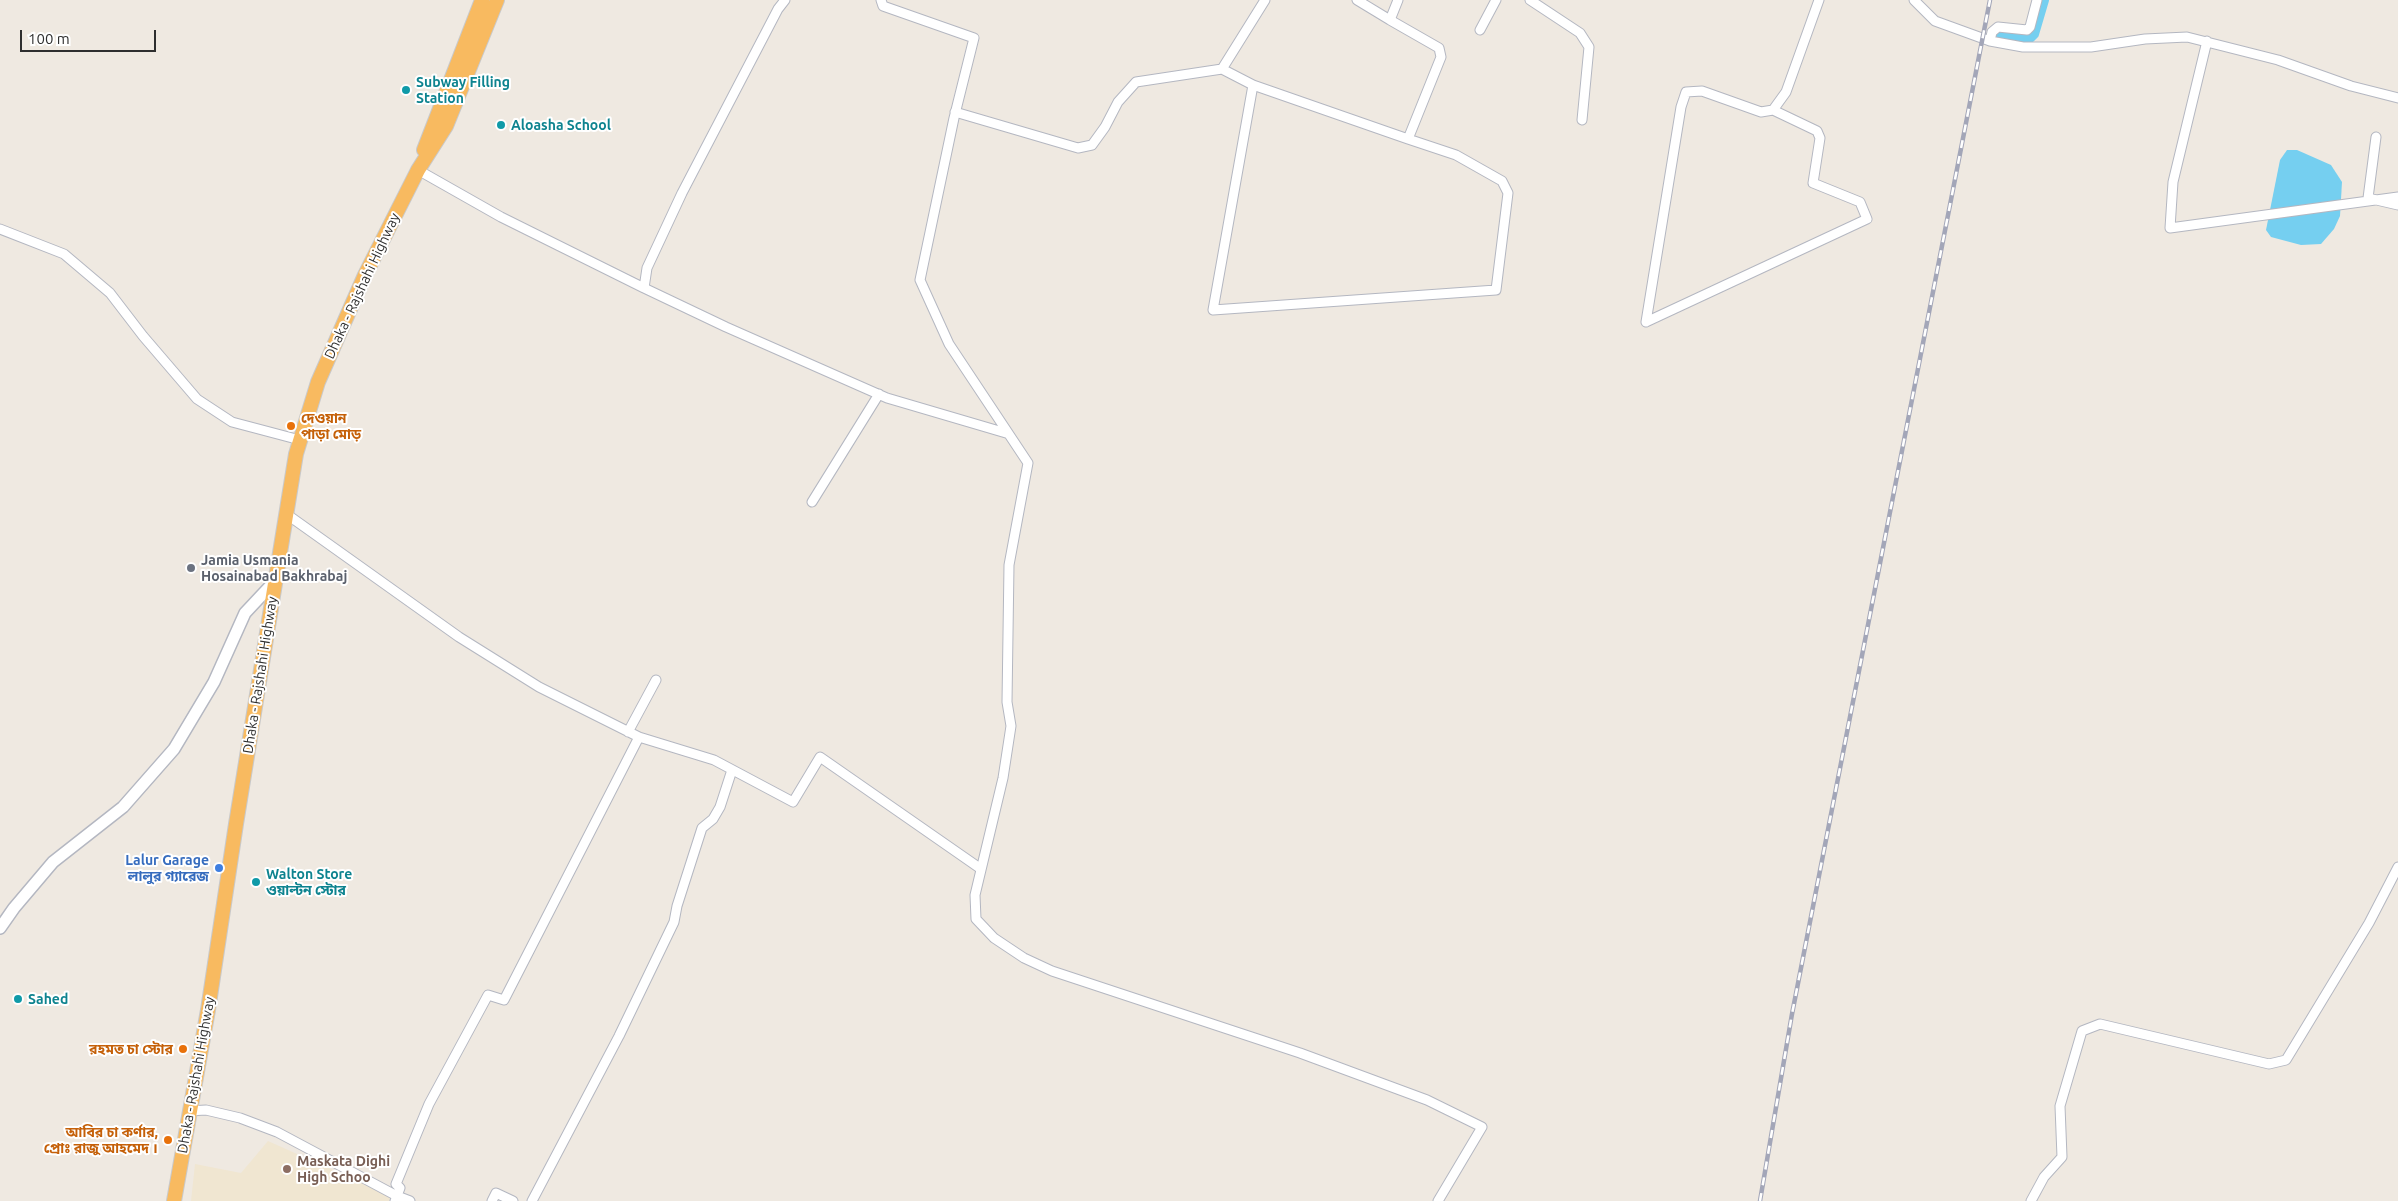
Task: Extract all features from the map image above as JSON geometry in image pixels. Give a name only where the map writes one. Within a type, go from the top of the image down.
[{"type":"highway","name":"Dhaka - Rajshahi Highway","points":[[418,170],[436,116],[482,0]]},
{"type":"highway","name":"Dhaka - Rajshahi Highway","points":[[174,1201],[208,1010],[285,513],[300,440],[318,382],[365,275],[418,170],[446,126],[498,0]]},
{"type":"street","points":[[644,288],[647,268],[682,194],[778,9],[785,0]]},
{"type":"street","points":[[881,0],[883,6],[974,38],[955,112],[920,280],[949,344],[1028,463],[1009,565],[1007,702],[1011,726],[1003,778],[975,895],[976,919],[994,938],[1024,958],[1052,970],[1300,1053],[1427,1100],[1482,1126],[1438,1201]]},
{"type":"street","points":[[1222,69],[1265,0]]},
{"type":"street","points":[[1357,0],[1439,48],[1441,57],[1408,139]]},
{"type":"street","points":[[1390,20],[1398,0]]},
{"type":"street","points":[[1480,30],[1496,0]]},
{"type":"street","points":[[1530,0],[1580,33],[1589,47],[1582,120]]},
{"type":"street","points":[[1773,110],[1818,131],[1820,138],[1814,183],[1860,202],[1868,220],[1646,322],[1681,107],[1686,92],[1702,91],[1760,112],[1773,110],[1786,92],[1819,0]]},
{"type":"street","points":[[1914,0],[1935,21],[1990,41],[2023,47],[2091,47],[2145,39],[2187,37],[2278,60],[2351,86],[2398,98]]},
{"type":"street","points":[[1990,41],[1992,32],[1998,28],[2026,30],[2030,27],[2037,0]]},
{"type":"street","points":[[2207,41],[2173,182],[2170,228],[2398,197]]},
{"type":"street","points":[[955,112],[1078,148],[1092,145],[1105,127],[1118,102],[1136,82],[1222,69],[1253,85],[1456,156],[1502,181],[1508,193],[1496,290],[1213,310],[1253,85]]},
{"type":"street","points":[[2376,137],[2368,198],[2398,205]]},
{"type":"street","points":[[418,170],[501,217],[726,327],[878,394],[1006,432]]},
{"type":"street","points":[[0,228],[64,254],[110,293],[143,336],[197,399],[232,422],[300,440]]},
{"type":"street","points":[[812,502],[878,394]]},
{"type":"street","points":[[285,513],[467,642],[540,687],[639,737],[714,760],[793,802],[820,757],[981,869]]},
{"type":"street","points":[[0,928],[14,908],[53,862],[123,807],[174,749],[214,682],[245,613],[275,581]]},
{"type":"street","points":[[628,732],[656,680]]},
{"type":"street","points":[[396,1199],[400,1188],[396,1184],[434,1096],[488,995],[504,1000],[639,737]]},
{"type":"street","points":[[532,1201],[619,1036],[674,922],[677,906],[702,828],[712,820],[720,806],[732,770]]},
{"type":"street","points":[[2031,1201],[2044,1177],[2062,1156],[2060,1106],[2082,1030],[2100,1024],[2269,1064],[2286,1060],[2369,923],[2398,867]]},
{"type":"street","points":[[189,1111],[206,1110],[240,1118],[277,1132],[396,1199],[410,1201]]},
{"type":"street","points":[[492,1201],[496,1193],[513,1201]]},
{"type":"shaded area","name":"Maskata Dighi High Schoo","points":[[268,1141],[391,1196],[389,1201],[191,1201],[195,1164],[241,1173]]},
{"type":"water","points":[[2287,150],[2297,150],[2331,165],[2342,182],[2340,216],[2334,229],[2321,244],[2301,245],[2271,237],[2266,230],[2280,160]]},
{"type":"waterway","points":[[1998,36],[2030,38],[2034,34],[2044,0]]},
{"type":"railway","points":[[1760,1201],[1792,1014],[1990,0]]},
{"type":"place","name":"Subway Filling Station","points":[[406,90]]},
{"type":"place","name":"Aloasha School","points":[[501,125]]},
{"type":"place","name":"দেওয়ান পাড়া মোড়","points":[[291,426]]},
{"type":"place","name":"Jamia Usmania Hosainabad Bakhrabaj","points":[[191,568]]},
{"type":"place","name":"Lalur Garage লালুর গ্যারেজ","points":[[219,868]]},
{"type":"place","name":"Walton Store ওয়াল্টন স্টোর","points":[[256,882]]},
{"type":"place","name":"Sahed","points":[[18,999]]},
{"type":"place","name":"রহমত চা স্টোর","points":[[183,1049]]},
{"type":"place","name":"আবির চা কর্ণার, প্রোঃ রাজু আহমেদ ।","points":[[168,1140]]},
{"type":"place","name":"Maskata Dighi High Schoo","points":[[287,1169]]}]
